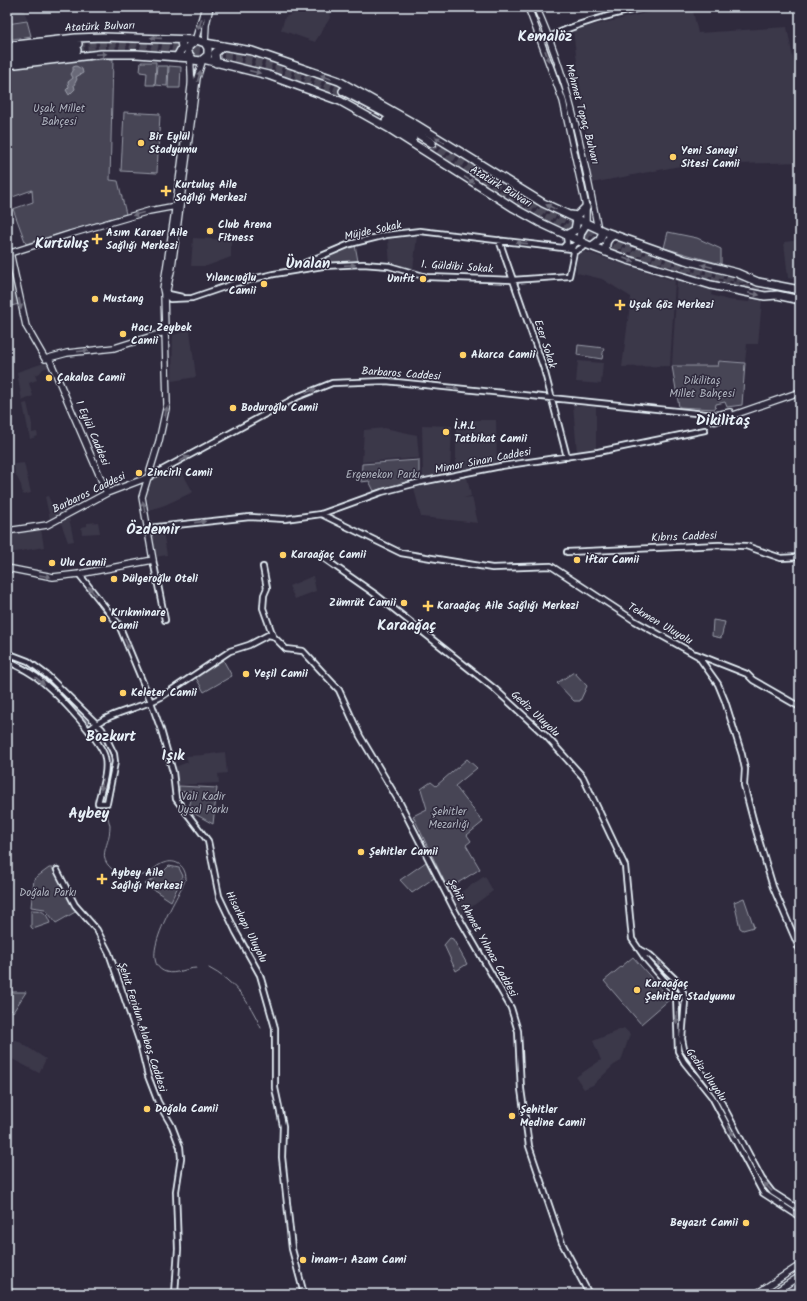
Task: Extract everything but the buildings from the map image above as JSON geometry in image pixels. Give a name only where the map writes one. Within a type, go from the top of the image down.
[{"type":"highway","name":"Atatürk Bulvarı","points":[[7,46],[76,38],[103,37],[200,40],[205,43],[258,53],[339,82],[409,121],[513,186],[586,224],[685,260],[737,274],[758,282],[800,290]]},
{"type":"highway","points":[[177,57],[182,48],[181,40]]},
{"type":"highway","points":[[191,58],[188,50],[190,44],[195,41]]},
{"type":"highway","points":[[203,60],[208,52],[205,43]]},
{"type":"highway","points":[[216,63],[215,53],[224,46]]},
{"type":"highway","name":"Atatürk Bulvarı","points":[[7,52],[78,47],[7,59]]},
{"type":"highway","name":"Atatürk Bulvarı","points":[[7,65],[101,54],[137,54],[191,58],[198,61],[203,60],[268,75],[329,96],[346,104],[390,129],[514,208],[566,236],[657,270],[712,285],[764,296],[777,296],[800,300]]},
{"type":"highway","points":[[342,94],[385,113],[430,145]]},
{"type":"highway","points":[[567,215],[577,216],[586,207]]},
{"type":"highway","points":[[566,236],[576,230],[577,219]]},
{"type":"highway","points":[[579,241],[581,232],[586,224]]},
{"type":"highway","points":[[590,246],[600,240],[601,230]]},
{"type":"highway","points":[[606,252],[606,242],[609,237],[614,235]]},
{"type":"main road","points":[[195,41],[205,7]]},
{"type":"main road","points":[[205,43],[206,25],[210,7]]},
{"type":"main road","name":"Mehmet Topaç Bulvarı","points":[[528,7],[541,39],[562,101],[586,207],[586,224]]},
{"type":"main road","name":"Mehmet Topaç Bulvarı","points":[[536,7],[549,35],[568,94],[601,230]]},
{"type":"main road","points":[[541,39],[546,41],[549,35]]},
{"type":"main road","points":[[7,568],[53,577],[79,574],[153,560],[142,497],[149,477],[167,404],[163,289],[176,206],[182,147],[191,84],[191,58]]},
{"type":"main road","points":[[164,293],[167,290],[172,266],[198,78],[203,60]]},
{"type":"main road","points":[[578,169],[586,167]]},
{"type":"main road","points":[[8,253],[70,234],[176,206]]},
{"type":"main road","name":"1 Eylül Caddesi","points":[[8,253],[26,326],[47,359],[107,493]]},
{"type":"main road","points":[[47,359],[67,353],[114,348],[165,332]]},
{"type":"main road","points":[[717,416],[800,392]]},
{"type":"main road","name":"Barbaros Caddesi","points":[[7,531],[47,525],[107,493],[149,477]]},
{"type":"main road","points":[[756,1294],[800,1265]]},
{"type":"main road","points":[[772,1294],[800,1276]]},
{"type":"street","points":[[549,35],[603,17],[644,7]]},
{"type":"street","name":"Müjde Sokak","points":[[164,293],[192,298],[236,283],[298,269],[305,263],[350,244],[386,235],[420,231],[572,249],[574,252]]},
{"type":"street","points":[[563,248],[567,243],[566,236]]},
{"type":"street","name":"Eser Sokak","points":[[499,240],[539,353],[567,457]]},
{"type":"street","points":[[563,248],[573,246],[579,241]]},
{"type":"street","points":[[574,252],[580,247],[590,246]]},
{"type":"street","name":"1. Güldibi Sokak","points":[[298,269],[363,264],[389,266],[427,276],[513,280],[569,276],[574,252]]},
{"type":"street","name":"Barbaros Caddesi","points":[[149,477],[297,398],[332,383],[386,381],[717,416]]},
{"type":"street","name":"Mimar Sinan Caddesi","points":[[148,528],[250,517],[285,519],[321,514],[382,492],[410,485],[501,466],[604,451],[705,430]]},
{"type":"street","name":"Tekmen Uluyolu","points":[[321,514],[401,553],[492,568],[552,566],[635,621],[693,653],[703,662],[712,674],[725,701],[742,755],[745,769],[744,785],[773,887],[800,950]]},
{"type":"street","name":"Kıbrıs Caddesi","points":[[567,552],[719,545],[746,546],[781,558],[800,557]]},
{"type":"street","name":"Gediz Uluyolu","points":[[322,557],[374,594],[502,695],[542,731],[579,770],[588,783],[625,866],[632,939],[645,958],[676,994],[678,1051],[684,1062],[709,1093],[763,1193],[800,1217]]},
{"type":"street","points":[[153,560],[165,620]]},
{"type":"street","name":"Şehit Ahmet Yılmaz Caddesi","points":[[263,567],[267,588],[264,595],[263,608],[273,636],[286,649],[303,651],[339,690],[360,736],[400,803],[454,909],[511,1008],[518,1031],[521,1089],[529,1146],[562,1244],[589,1294]]},
{"type":"street","name":"Hisarkapı Uluyolu","points":[[79,574],[119,625],[152,702],[169,754],[176,799],[208,840],[219,896],[236,932],[260,975],[263,989],[274,1018],[275,1088],[283,1126],[282,1157],[292,1249],[304,1294]]},
{"type":"street","points":[[89,730],[110,716],[152,702],[230,651],[249,645],[268,635],[273,636]]},
{"type":"street","points":[[7,653],[28,661],[48,676],[102,729],[114,754],[115,762],[108,803],[98,803],[106,767],[102,747],[94,735],[44,683],[26,669],[7,661]]},
{"type":"street","points":[[693,653],[747,674],[753,680],[800,707]]},
{"type":"street","points":[[94,735],[102,729]]},
{"type":"street","name":"Şehit Feridun Alabaş Caddesi","points":[[57,870],[76,905],[96,930],[109,953],[140,1043],[148,1076],[158,1102],[172,1126],[180,1147],[181,1158],[176,1191],[178,1249],[175,1294]]},
{"type":"street","name":"Gediz Uluyolu","points":[[640,950],[650,955],[678,982],[683,992],[685,1001],[682,1039],[684,1049],[712,1086],[728,1113],[766,1187],[800,1210]]},
{"type":"street","points":[[722,1116],[728,1113]]},
{"type":"shaded area","points":[[7,7],[22,7],[28,20],[7,23]]},
{"type":"shaded area","points":[[309,7],[328,7],[330,18],[315,42],[281,30],[285,17]]},
{"type":"shaded area","points":[[672,7],[692,7],[698,33],[787,27],[800,94],[800,162],[680,166],[592,183],[573,30]]},
{"type":"shaded area","points":[[417,236],[413,270],[390,265],[388,239]]},
{"type":"shaded area","points":[[193,238],[231,240],[231,257],[207,266],[191,266]]},
{"type":"shaded area","points":[[800,240],[800,280],[788,278],[784,242]]},
{"type":"shaded area","points":[[580,250],[675,281],[670,366],[622,367],[631,297],[602,279],[577,273],[576,264]]},
{"type":"shaded area","points":[[677,280],[712,290],[711,295],[728,300],[749,302],[750,299],[762,301],[758,344],[747,344],[745,362],[719,360],[717,366],[672,365]]},
{"type":"shaded area","points":[[190,330],[196,377],[172,381],[173,335]]},
{"type":"shaded area","points":[[578,361],[603,363],[601,384],[576,382]]},
{"type":"shaded area","points":[[47,362],[48,367],[35,375],[37,380],[29,383],[33,396],[22,401],[17,372]]},
{"type":"shaded area","points":[[27,403],[32,424],[32,433],[37,432],[38,436],[30,439],[23,404]]},
{"type":"shaded area","points":[[573,405],[596,407],[596,451],[577,453]]},
{"type":"shaded area","points":[[456,420],[496,420],[497,463],[456,471]]},
{"type":"shaded area","points":[[422,425],[452,426],[450,473],[423,478]]},
{"type":"shaded area","points":[[385,428],[417,435],[419,458],[362,462],[364,430]]},
{"type":"shaded area","points":[[24,463],[31,493],[23,495],[21,485],[15,473],[14,464]]},
{"type":"shaded area","points":[[178,465],[193,492],[165,505],[149,510],[147,494],[153,478]]},
{"type":"shaded area","points":[[467,477],[471,496],[463,498],[472,497],[478,523],[421,517],[414,488]]},
{"type":"shaded area","points":[[48,496],[53,507],[63,502],[64,504],[69,502],[71,509],[50,519],[45,497]]},
{"type":"shaded area","points":[[69,518],[74,541],[68,542],[61,523]]},
{"type":"shaded area","points":[[98,522],[100,533],[82,534],[81,527],[87,526],[87,523]]},
{"type":"shaded area","points":[[41,529],[44,547],[10,553],[7,534]]},
{"type":"shaded area","points":[[163,531],[167,555],[155,557],[151,533]]},
{"type":"shaded area","points":[[313,576],[316,591],[295,599],[289,586]]},
{"type":"shaded area","points":[[225,752],[227,773],[218,774],[219,783],[178,785],[175,767],[188,762],[186,756]]},
{"type":"shaded area","points":[[485,876],[493,891],[462,914],[453,897]]},
{"type":"shaded area","points":[[624,1028],[630,1034],[621,1061],[614,1065],[593,1085],[584,1089],[576,1077],[601,1060],[593,1041]]},
{"type":"shaded area","points":[[15,1039],[46,1059],[39,1073],[12,1059],[9,1052]]},
{"type":"green space","points":[[27,21],[31,36],[7,40],[7,24]]},
{"type":"green space","points":[[549,42],[567,101],[583,163],[580,163],[565,100],[546,43]]},
{"type":"green space","name":"Uşak Millet Bahçesi","points":[[113,59],[110,180],[118,181],[126,214],[26,244],[13,209],[33,202],[32,190],[7,199],[7,69],[61,61]]},
{"type":"green space","points":[[141,62],[156,62],[155,85],[146,85],[147,73],[140,72]]},
{"type":"green space","points":[[157,66],[168,66],[167,86],[155,85]]},
{"type":"green space","points":[[169,66],[181,67],[180,88],[168,88]]},
{"type":"green space","name":"Bir Eylül Stadyumu","points":[[124,112],[160,114],[157,173],[121,171]]},
{"type":"green space","points":[[668,232],[697,238],[721,249],[721,264],[664,248]]},
{"type":"green space","points":[[355,245],[358,261],[313,266],[312,262]]},
{"type":"green space","points":[[9,257],[19,304],[7,307],[7,258]]},
{"type":"green space","points":[[578,345],[604,348],[602,359],[577,355]]},
{"type":"green space","name":"Dikilitaş Millet Bahçesi","points":[[719,361],[745,363],[742,405],[727,407],[725,402],[716,404],[715,409],[679,407],[672,366],[718,366]]},
{"type":"green space","name":"Ergenekon Parkı","points":[[419,460],[419,478],[374,491],[369,481],[361,482],[362,464]]},
{"type":"green space","points":[[713,620],[725,622],[721,638],[712,636]]},
{"type":"green space","points":[[222,658],[232,676],[204,692],[195,676]]},
{"type":"green space","points":[[574,672],[587,686],[580,701],[574,701],[557,683]]},
{"type":"green space","name":"Şehitler Mezarlığı","points":[[467,759],[477,768],[455,786],[483,822],[467,835],[471,841],[466,845],[480,869],[448,889],[413,816],[427,809],[421,789],[431,782],[436,786]]},
{"type":"green space","name":"Vali Kadir Uysal Parkı","points":[[179,786],[217,788],[213,824],[188,810],[191,800],[191,791],[179,792]]},
{"type":"green space","points":[[426,862],[434,878],[412,893],[400,880]]},
{"type":"green space","points":[[169,866],[179,868],[183,876],[171,901],[145,884],[162,873]]},
{"type":"green space","name":"Doğala Parkı","points":[[49,868],[52,868],[77,911],[56,923],[45,909],[31,907],[34,879]]},
{"type":"green space","points":[[744,898],[754,927],[743,930],[740,928],[734,902]]},
{"type":"green space","points":[[31,910],[44,912],[50,923],[33,929],[31,927]]},
{"type":"green space","points":[[450,938],[453,939],[467,964],[456,971],[444,945]]},
{"type":"green space","name":"Karaağaç Şehitler Stadyumu","points":[[633,957],[670,999],[641,1024],[604,981]]},
{"type":"green space","points":[[7,992],[26,992],[13,1012],[7,1006]]},
{"type":"water","points":[[76,66],[82,69],[83,73],[76,77],[77,79],[74,85],[75,89],[69,95],[66,90],[69,87],[68,82],[73,78],[71,74],[73,67]]},
{"type":"waterway","points":[[7,658],[32,670],[54,686],[91,726]]},
{"type":"waterway","points":[[101,734],[112,759],[103,800]]},
{"type":"waterway","points":[[103,805],[110,826],[104,853],[105,858],[112,869],[120,875]]},
{"type":"waterway","points":[[129,877],[146,874],[166,862],[174,862],[184,869],[186,878],[162,928],[157,942],[155,955],[157,966],[166,972],[173,973],[196,968]]},
{"type":"waterway","points":[[209,968],[218,973],[234,986],[252,1009],[261,1028]]},
{"type":"tunnel","points":[[78,44],[154,44],[229,53],[278,66],[343,91]]},
{"type":"tunnel","points":[[77,50],[146,50],[212,57],[244,63],[276,72],[308,83],[340,97]]},
{"type":"tunnel","points":[[432,143],[507,189],[586,230],[669,262],[711,273],[754,281]]},
{"type":"tunnel","points":[[428,147],[494,190],[569,229],[609,246],[689,274],[773,295]]},
{"type":"place","name":"Bir Eylül Stadyumu","points":[[141,143]]},
{"type":"place","name":"Yeni Sanayi Sitesi Camii","points":[[673,157]]},
{"type":"place","name":"Kurtuluş Aile Sağlığı Merkezi","points":[[166,191]]},
{"type":"place","name":"Club Arena Fitness","points":[[210,231]]},
{"type":"place","name":"Asım Karaer Aile Sağlığı Merkezi","points":[[97,239]]},
{"type":"place","name":"Unıfıt","points":[[423,279]]},
{"type":"place","name":"Yılancıoğlu Camii","points":[[264,284]]},
{"type":"place","name":"Mustang","points":[[95,299]]},
{"type":"place","name":"Uşak Göz Merkezi","points":[[620,305]]},
{"type":"place","name":"Hacı Zeybek Camii","points":[[123,334]]},
{"type":"place","name":"Akarca Camii","points":[[463,355]]},
{"type":"place","name":"Çakaloz Camii","points":[[49,378]]},
{"type":"place","name":"Boduroğlu Camii","points":[[233,408]]},
{"type":"place","name":"İ.H.L Tatbikat Camii","points":[[446,432]]},
{"type":"place","name":"Zincirli Camii","points":[[139,473]]},
{"type":"place","name":"Karaağaç Camii","points":[[283,555]]},
{"type":"place","name":"İftar Camii","points":[[577,560]]},
{"type":"place","name":"Ulu Camii","points":[[52,563]]},
{"type":"place","name":"Dülgeroğlu Oteli","points":[[114,579]]},
{"type":"place","name":"Zümrüt Camii","points":[[404,603]]},
{"type":"place","name":"Karaağaç Aile Sağlığı Merkezi","points":[[428,606]]},
{"type":"place","name":"Kırıkminare Camii","points":[[103,619]]},
{"type":"place","name":"Yeşil Camii","points":[[246,674]]},
{"type":"place","name":"Keleter Camii","points":[[123,693]]},
{"type":"place","name":"Şehitler Camii","points":[[361,852]]},
{"type":"place","name":"Aybey Aile Sağlığı Merkezi","points":[[102,879]]},
{"type":"place","name":"Karaağaç Şehitler Stadyumu","points":[[637,990]]},
{"type":"place","name":"Doğala Camii","points":[[147,1109]]},
{"type":"place","name":"Şehitler Medine Camii","points":[[512,1116]]},
{"type":"place","name":"Beyazıt Camii","points":[[746,1223]]},
{"type":"place","name":"İmam-ı Azam Cami","points":[[303,1260]]},
{"type":"district","name":"Kemalöz","points":[[545,37]]},
{"type":"district","name":"Kurtuluş","points":[[62,244]]},
{"type":"district","name":"Ünalan","points":[[308,264]]},
{"type":"district","name":"Dikilitaş","points":[[723,421]]},
{"type":"district","name":"Özdemir","points":[[153,530]]},
{"type":"district","name":"Karaağaç","points":[[407,626]]},
{"type":"district","name":"Bozkurt","points":[[111,737]]},
{"type":"district","name":"Işık","points":[[173,756]]},
{"type":"district","name":"Aybey","points":[[89,814]]}]
